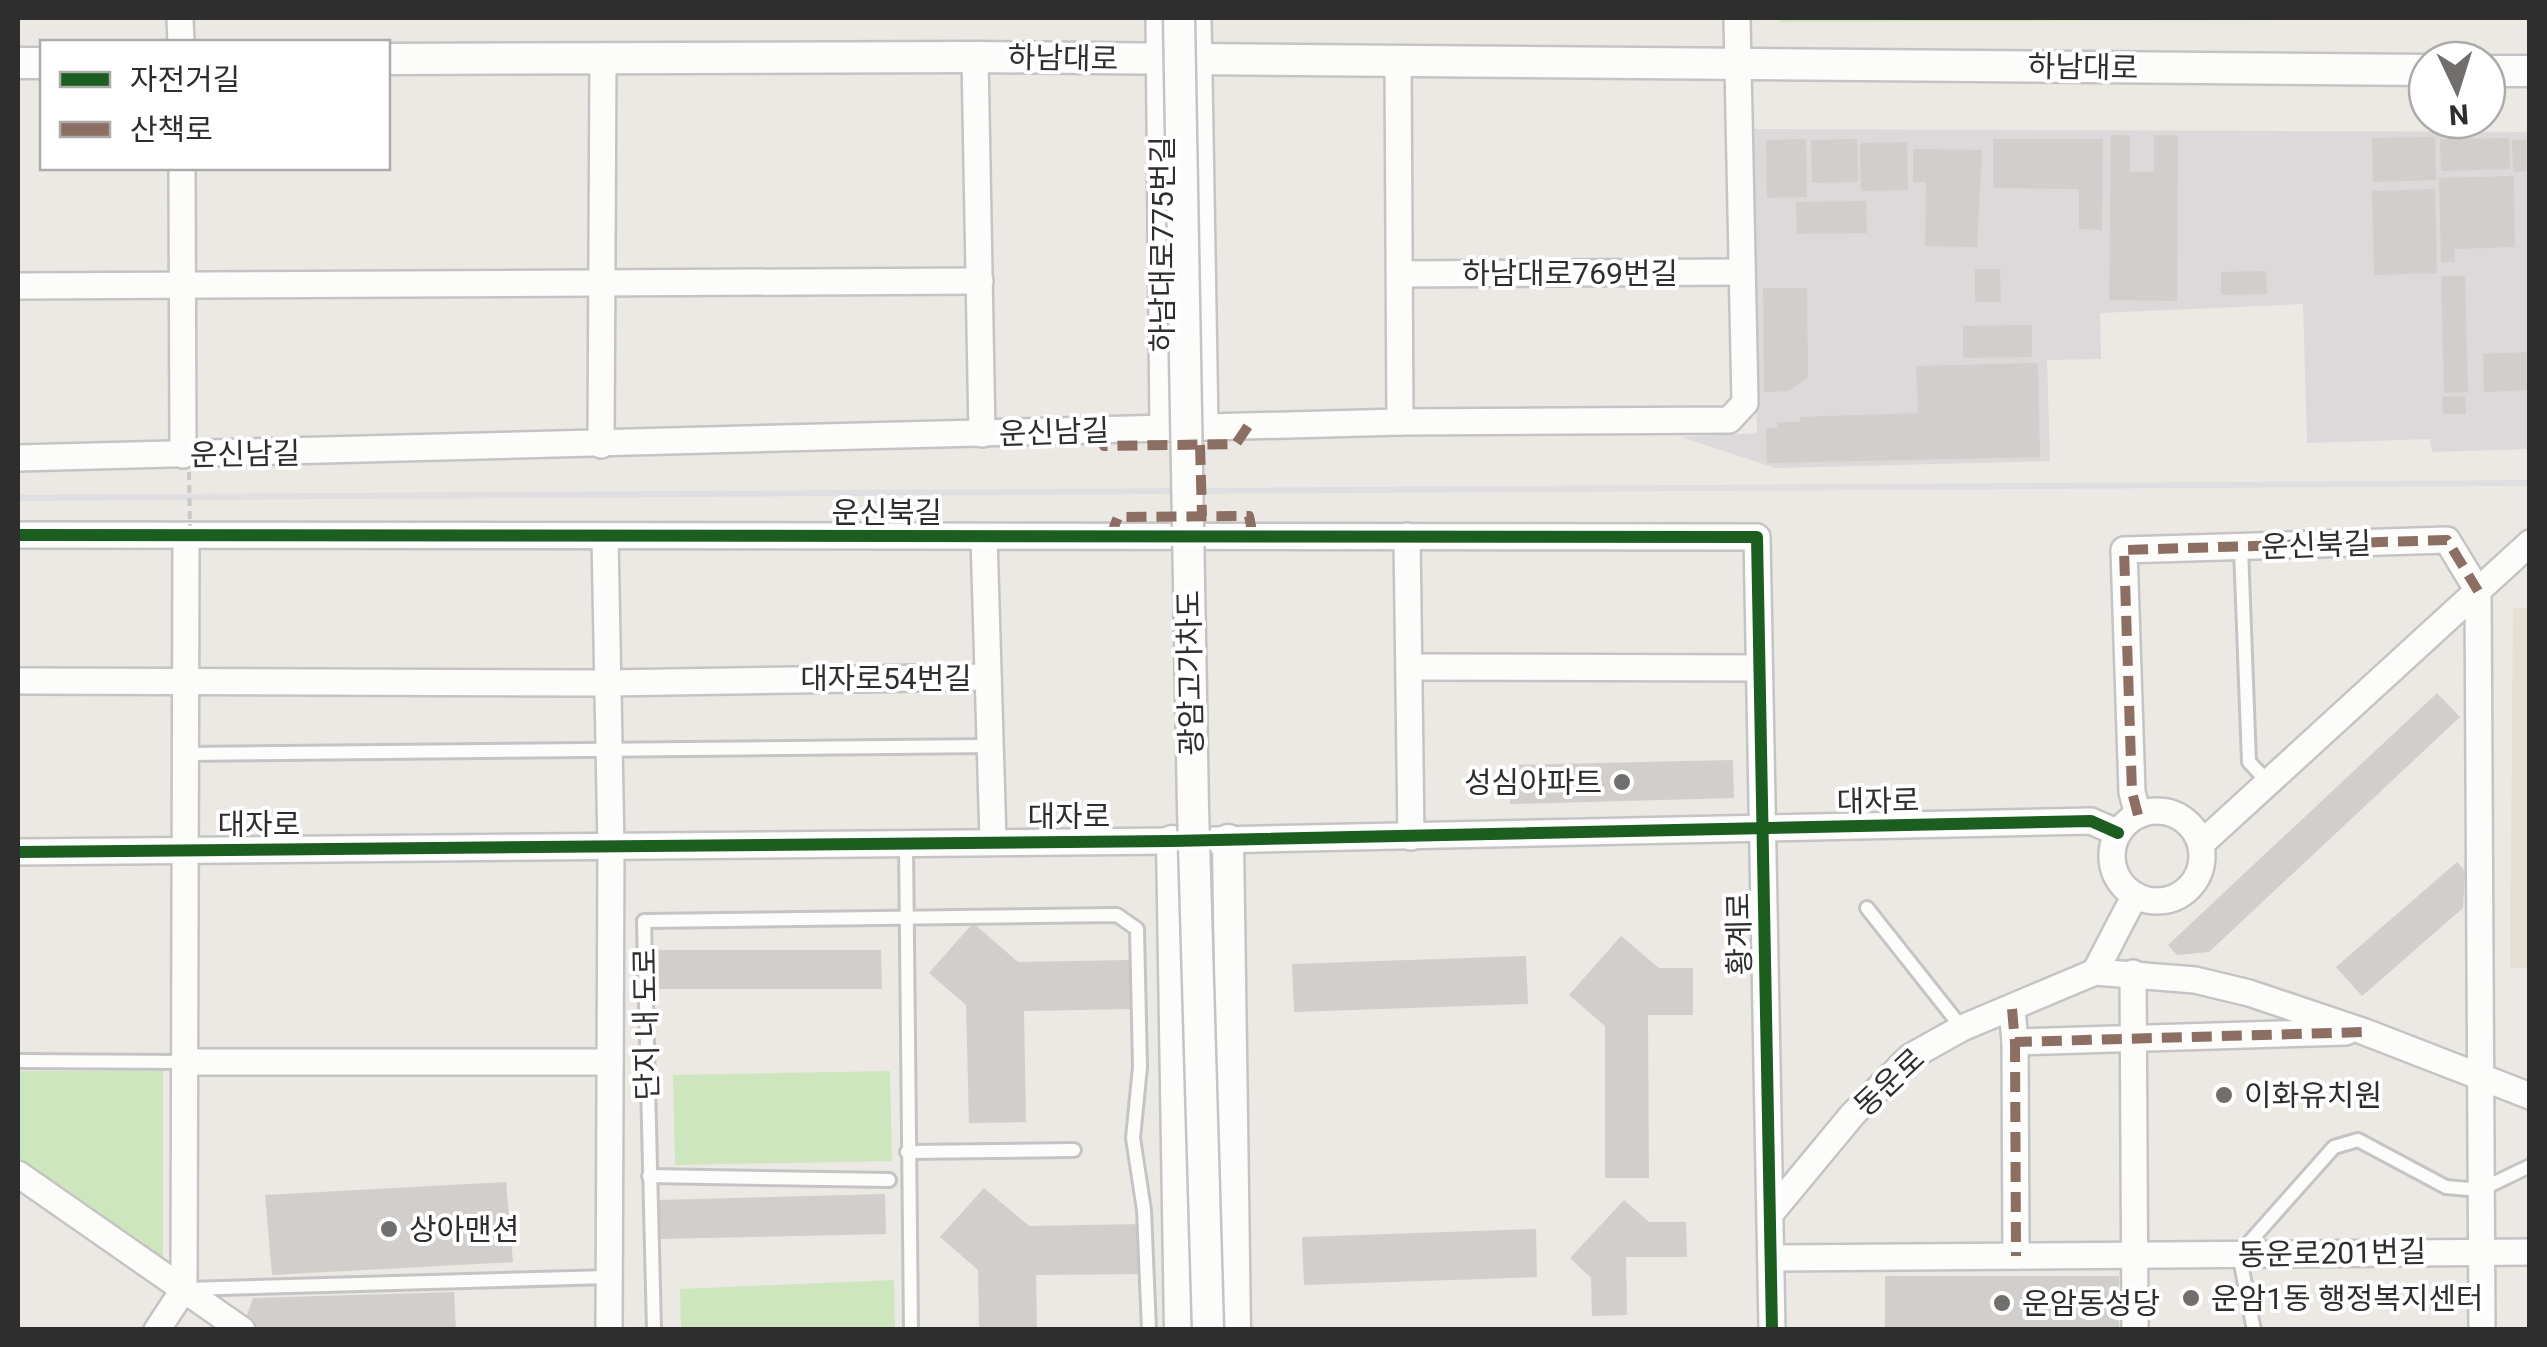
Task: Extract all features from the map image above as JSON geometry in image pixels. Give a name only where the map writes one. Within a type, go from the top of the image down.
[{"type":"street","name":"하남대로775번길","points":[[1158,18],[1163,429]]},
{"type":"street","name":"광암고가차도","points":[[1179,18],[1193,808],[1208,1329]]},
{"type":"street","name":"하남대로775번길","points":[[1198,18],[1205,428]]},
{"type":"street","points":[[1737,18],[1738,64]]},
{"type":"street","points":[[601,445],[604,56]]},
{"type":"street","name":"하남대로","points":[[390,59],[975,57],[2407,70]]},
{"type":"street","points":[[975,57],[982,434]]},
{"type":"street","points":[[1398,61],[1400,422]]},
{"type":"street","name":"운신남길","points":[[18,458],[186,463],[601,445],[1400,422],[1729,420],[1745,403],[1738,64]]},
{"type":"street","points":[[182,170],[186,463]]},
{"type":"street","name":"하남대로769번길","points":[[1400,274],[1740,272]]},
{"type":"street","points":[[18,286],[980,281]]},
{"type":"street","name":"운신북길","points":[[18,534],[1756,537]]},
{"type":"street","points":[[156,1330],[184,1289],[184,682],[188,534]]},
{"type":"street","name":"대자로54번길","points":[[984,536],[993,840]]},
{"type":"street","points":[[1408,536],[1411,837]]},
{"type":"street","points":[[605,537],[611,848],[609,1330]]},
{"type":"street","name":"황계로","points":[[1756,537],[1772,1330]]},
{"type":"street","name":"운신북길","points":[[2138,815],[2132,792],[2124,550],[2448,540],[2478,592]]},
{"type":"street","points":[[2201,844],[2530,544]]},
{"type":"street","points":[[2478,592],[2482,1330]]},
{"type":"street","points":[[1411,668],[1758,668]]},
{"type":"street","name":"대자로54번길","points":[[18,681],[606,683],[988,677]]},
{"type":"street","points":[[2169,812],[2194,830],[2201,844],[2203,861],[2186,891],[2170,899],[2135,895],[2114,868],[2118,834],[2138,815],[2169,812]]},
{"type":"street","name":"대자로","points":[[18,852],[1172,841],[2091,821],[2118,834]]},
{"type":"street","points":[[1228,840],[1235,1330]]},
{"type":"street","points":[[1172,841],[1180,1330]]},
{"type":"street","points":[[2094,972],[2135,895]]},
{"type":"street","name":"동운로","points":[[1772,1213],[1896,1068],[1962,1028],[2094,972],[2133,973],[2231,988],[2365,1032],[2530,1096]]},
{"type":"street","points":[[2133,973],[2135,1330]]},
{"type":"street","points":[[2012,1009],[2016,1256]]},
{"type":"street","name":"동운로","points":[[2015,1042],[2365,1032]]},
{"type":"street","points":[[184,1062],[610,1062]]},
{"type":"street","points":[[18,1174],[242,1330]]},
{"type":"street","name":"동운로201번길","points":[[1771,1258],[2530,1252]]},
{"type":"lane","points":[[2241,548],[2249,762],[2268,783]]},
{"type":"lane","points":[[184,754],[989,746]]},
{"type":"lane","points":[[906,843],[906,1152],[911,1330]]},
{"type":"lane","points":[[1867,908],[1962,1028]]},
{"type":"lane","points":[[906,916],[1117,915],[1136,929],[1140,1067],[1133,1138],[1144,1210],[1148,1330]]},
{"type":"lane","name":"단지 내 도로","points":[[654,1330],[644,921],[906,916]]},
{"type":"lane","points":[[18,1062],[184,1062]]},
{"type":"lane","points":[[2254,1330],[2239,1254],[2334,1148],[2358,1140],[2446,1188],[2480,1190],[2530,1166]]},
{"type":"lane","points":[[906,1152],[1074,1150]]},
{"type":"lane","points":[[649,1176],[889,1180]]},
{"type":"lane","points":[[184,1289],[609,1277]]},
{"type":"path","points":[[186,463],[188,534]]},
{"type":"shaded area","points":[[1749,129],[2407,132],[2407,140],[2507,140],[2507,132],[2529,132],[2529,449],[2432,452],[2430,439],[2307,443],[2303,304],[2100,313],[2101,359],[2047,360],[2050,461],[1775,468],[1681,437],[1757,433]]},
{"type":"shaded area","points":[[2513,608],[2530,608],[2529,968],[2510,968]]},
{"type":"green space","points":[[1776,18],[2529,18],[2530,19],[1780,22]]},
{"type":"green space","points":[[18,1071],[163,1071],[163,1270],[18,1164]]},
{"type":"green space","points":[[890,1071],[892,1161],[675,1165],[673,1075]]},
{"type":"green space","points":[[894,1280],[895,1329],[681,1329],[680,1289]]},
{"type":"building","points":[[2111,135],[2130,135],[2130,172],[2154,172],[2154,135],[2178,135],[2177,301],[2109,300]]},
{"type":"building","points":[[2372,138],[2435,140],[2436,180],[2373,182]]},
{"type":"building","points":[[2507,138],[2510,169],[2441,171],[2440,140]]},
{"type":"building","points":[[1806,139],[1807,197],[1767,198],[1766,140]]},
{"type":"building","points":[[1857,139],[1858,182],[1812,183],[1811,140]]},
{"type":"building","points":[[1993,139],[2103,139],[2102,230],[2079,229],[2079,189],[1993,188]]},
{"type":"building","points":[[2512,140],[2530,140],[2530,171],[2513,172]]},
{"type":"building","points":[[1907,142],[1908,190],[1861,191],[1860,143]]},
{"type":"building","points":[[1913,149],[1982,150],[1977,247],[1925,246],[1926,182],[1913,182]]},
{"type":"building","points":[[2514,176],[2515,247],[2454,249],[2455,262],[2441,262],[2439,178]]},
{"type":"building","points":[[2435,189],[2437,273],[2374,275],[2372,191]]},
{"type":"building","points":[[1866,201],[1867,233],[1797,234],[1796,202]]},
{"type":"building","points":[[1975,269],[2000,269],[2001,302],[1975,302]]},
{"type":"building","points":[[2266,271],[2267,294],[2221,295],[2221,272]]},
{"type":"building","points":[[2441,276],[2465,276],[2468,392],[2444,393]]},
{"type":"building","points":[[1763,288],[1807,288],[1808,377],[1789,391],[1764,392]]},
{"type":"building","points":[[2032,325],[2032,357],[1963,358],[1963,326]]},
{"type":"building","points":[[2530,352],[2530,390],[2484,392],[2483,354]]},
{"type":"building","points":[[2038,363],[2040,457],[1767,463],[1766,428],[1777,428],[1777,422],[1800,422],[1800,417],[1918,413],[1916,366]]},
{"type":"building","points":[[2465,396],[2466,414],[2443,414],[2442,397]]},
{"type":"building","points":[[2437,693],[2460,717],[2209,952],[2177,955],[2168,945]]},
{"type":"building","name":"성심아파트","points":[[1733,760],[1734,798],[1510,804],[1509,765]]},
{"type":"building","points":[[2457,862],[2465,871],[2463,908],[2362,996],[2336,967]]},
{"type":"building","points":[[973,923],[1018,962],[1133,960],[1134,1009],[1024,1011],[1026,1122],[969,1123],[966,1005],[929,973]]},
{"type":"building","points":[[1621,936],[1659,968],[1693,968],[1693,1015],[1648,1015],[1649,1178],[1605,1178],[1605,1026],[1569,995]]},
{"type":"building","points":[[653,950],[881,950],[882,989],[653,989]]},
{"type":"building","points":[[1526,956],[1528,1004],[1294,1012],[1292,964]]},
{"type":"building","name":"상아맨션","points":[[506,1182],[513,1262],[272,1275],[265,1195]]},
{"type":"building","points":[[984,1188],[1029,1226],[1144,1224],[1145,1274],[1036,1275],[1037,1330],[979,1330],[978,1270],[940,1237]]},
{"type":"building","points":[[885,1194],[886,1234],[658,1239],[657,1200]]},
{"type":"building","points":[[1624,1200],[1649,1222],[1686,1222],[1687,1257],[1626,1257],[1627,1315],[1592,1316],[1591,1278],[1570,1258]]},
{"type":"building","points":[[1536,1229],[1537,1277],[1304,1285],[1302,1237]]},
{"type":"building","name":"운암동성당","points":[[1885,1276],[2119,1276],[2119,1330],[1885,1330]]},
{"type":"building","points":[[454,1292],[456,1330],[259,1330],[245,1321],[253,1298]]},
{"type":"railway","points":[[18,498],[2530,483]]},
{"type":"marked path","points":[[1097,431],[1104,446],[1236,444],[1248,426]]},
{"type":"marked path","points":[[1200,445],[1202,516]]},
{"type":"marked path","points":[[1110,537],[1118,517],[1234,516],[1249,516],[1253,536]]},
{"type":"marked path","points":[[2138,815],[2132,792],[2124,550],[2447,540],[2478,591]]},
{"type":"marked path","points":[[2012,1009],[2015,1042],[2365,1032]]},
{"type":"marked path","points":[[2015,1042],[2016,1256]]},
{"type":"cycle path","points":[[18,535],[1757,537],[1772,1330]]},
{"type":"cycle path","points":[[18,852],[1172,841],[2091,821],[2118,833]]},
{"type":"place","name":"성심아파트","points":[[1622,782]]},
{"type":"place","name":"이화유치원","points":[[2224,1095]]},
{"type":"place","name":"상아맨션","points":[[389,1229]]},
{"type":"place","name":"운암1동 행정복지센터","points":[[2191,1298]]},
{"type":"place","name":"운암동성당","points":[[2002,1303]]}]
